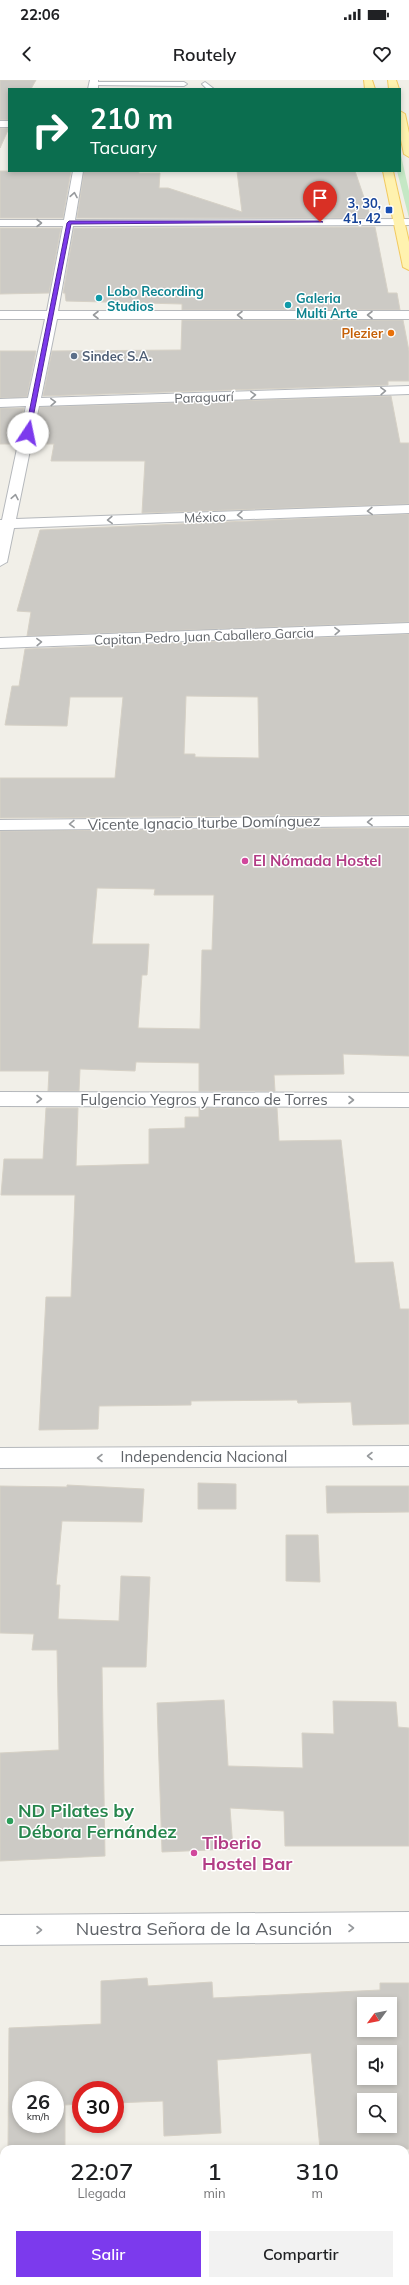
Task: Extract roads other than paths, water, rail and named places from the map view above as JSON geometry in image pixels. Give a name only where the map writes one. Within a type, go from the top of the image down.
[{"type":"main road","points":[[401,125],[409,154]]},
{"type":"main road","points":[[388,172],[404,222],[409,267]]},
{"type":"street","points":[[0,562],[5,524],[34,402],[52,315],[78,172]]},
{"type":"street","points":[[0,223],[404,222]]},
{"type":"street","points":[[0,315],[409,315]]},
{"type":"street","name":"Paraguarí","points":[[0,404],[409,390]]},
{"type":"street","name":"México","points":[[5,524],[409,510]]},
{"type":"street","name":"Capitan Pedro Juan Caballero Garcia","points":[[0,643],[409,628]]},
{"type":"street","name":"Vicente Ignacio Iturbe Domínguez","points":[[0,825],[409,821]]},
{"type":"street","name":"Fulgencio Yegros y Franco de Torres","points":[[0,1099],[409,1100]]},
{"type":"street","name":"Independencia Nacional","points":[[0,1458],[409,1456]]},
{"type":"street","name":"Nuestra Señora de la Asunción","points":[[0,1930],[409,1927]]},
{"type":"lane","points":[[94,84],[184,84]]},
{"type":"place","name":"3, 30, 41, 42","points":[[389,210]]},
{"type":"place","name":"Lobo Recording Studios","points":[[99,298]]},
{"type":"place","name":"Galeria Multi Arte","points":[[288,305]]},
{"type":"place","name":"Plezier","points":[[391,333]]},
{"type":"place","name":"Sindec S.A.","points":[[74,356]]},
{"type":"place","name":"El Nómada Hostel","points":[[245,861]]},
{"type":"place","name":"ND Pilates by Débora Fernández","points":[[10,1821]]},
{"type":"place","name":"Tiberio Hostel Bar","points":[[194,1853]]}]
